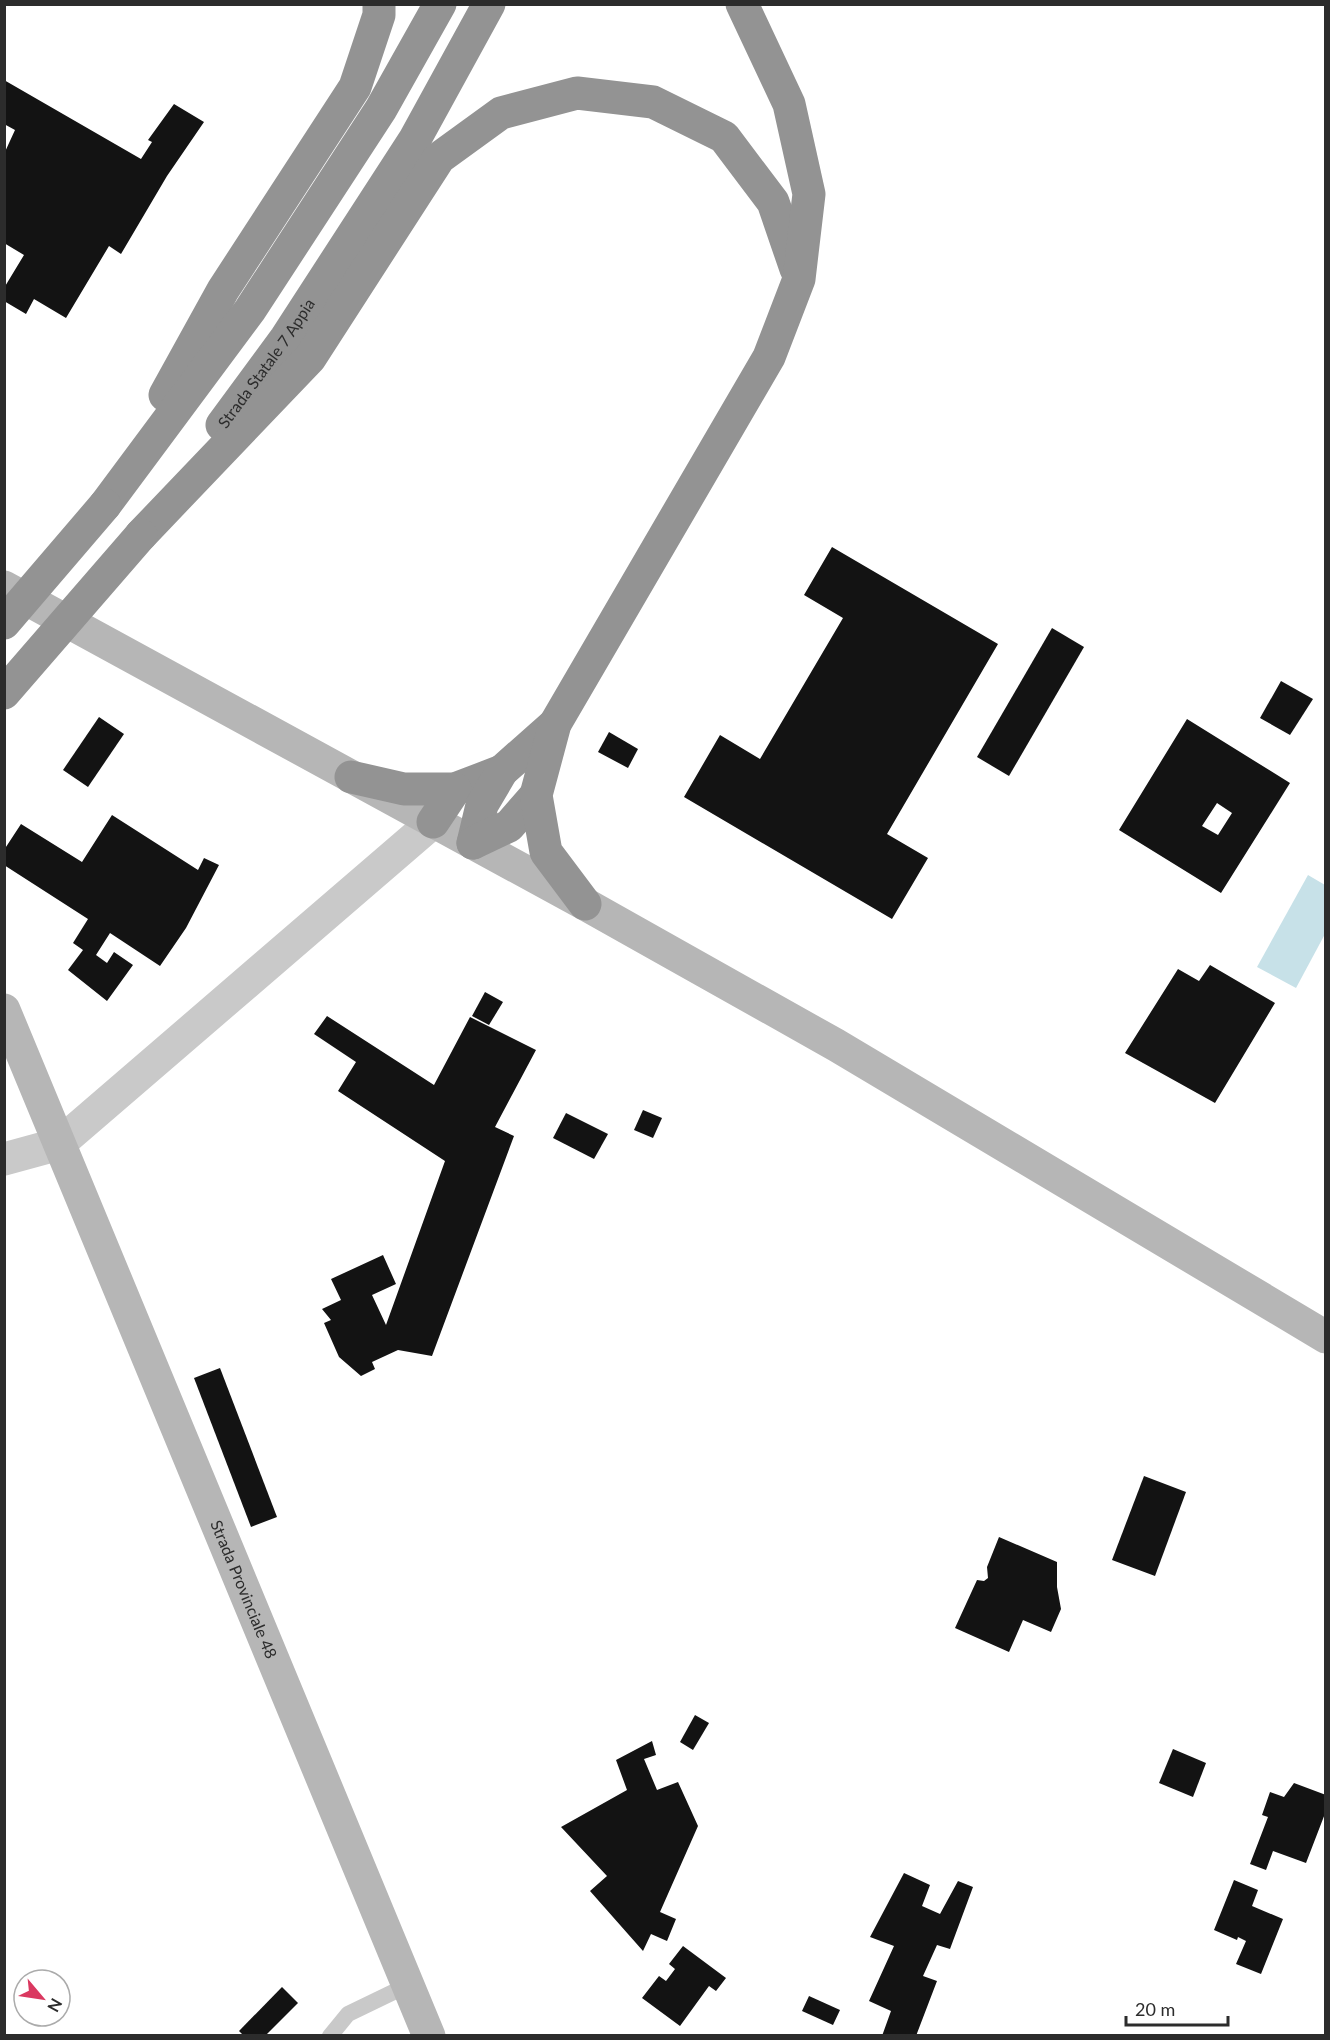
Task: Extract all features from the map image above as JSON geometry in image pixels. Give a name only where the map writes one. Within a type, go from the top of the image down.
[{"type":"highway","points":[[105,505],[222,290],[355,87],[379,15],[379,4]]},
{"type":"highway","points":[[4,623],[105,505],[250,310],[381,109],[440,4]]},
{"type":"highway","name":"Strada Statale 7 Appia","points":[[4,693],[141,536],[286,338],[415,139],[489,4]]},
{"type":"highway","points":[[585,904],[546,852],[536,795],[555,724],[770,357],[799,279],[809,194],[789,104],[742,4]]},
{"type":"highway","points":[[141,536],[310,358],[439,158],[501,113],[577,93],[652,102],[724,137],[773,202],[799,279]]},
{"type":"highway","points":[[473,843],[482,805],[502,771],[555,724]]},
{"type":"highway","points":[[351,777],[404,789],[455,789],[502,771]]},
{"type":"highway","points":[[433,822],[455,789]]},
{"type":"highway","points":[[473,843],[509,826],[536,795]]},
{"type":"main road","points":[[4,587],[585,904],[836,1045],[1267,1305],[1326,1337]]},
{"type":"main road","name":"Strada Provinciale 48","points":[[4,1010],[429,2036]]},
{"type":"street","points":[[4,1159],[59,1143],[433,822]]},
{"type":"lane","points":[[330,2036],[348,2014],[408,1985]]},
{"type":"water","points":[[1308,875],[1325,885],[1325,934],[1296,988],[1257,967]]},
{"type":"building","points":[[4,80],[141,159],[152,142],[148,140],[174,104],[204,122],[167,176],[121,254],[109,246],[66,318],[34,299],[26,314],[4,301],[4,288],[24,255],[4,243],[4,154],[15,130],[4,124]]},
{"type":"building","points":[[832,547],[998,644],[887,834],[928,858],[892,919],[684,797],[720,735],[760,759],[843,618],[804,595]]},
{"type":"building","points":[[1052,628],[1084,647],[1009,776],[977,757]]},
{"type":"building","points":[[1281,681],[1313,699],[1290,735],[1260,718]]},
{"type":"building","points":[[99,717],[124,734],[88,787],[63,770]]},
{"type":"building","points":[[1187,719],[1290,783],[1221,893],[1119,830]],"holes":[[[1217,803],[1232,813],[1218,835],[1202,826]]]},
{"type":"building","points":[[609,732],[638,749],[628,768],[598,752]]},
{"type":"building","points":[[112,815],[198,870],[204,858],[219,865],[186,928],[160,966],[110,933],[96,955],[107,963],[114,952],[133,965],[107,1001],[68,970],[83,950],[73,943],[88,919],[4,865],[4,850],[21,824],[82,862]]},
{"type":"building","points":[[1210,965],[1275,1003],[1215,1103],[1125,1053],[1178,969],[1199,981]]},
{"type":"building","points":[[485,992],[503,1002],[489,1025],[472,1016]]},
{"type":"building","points":[[327,1016],[434,1085],[470,1017],[536,1050],[495,1127],[514,1136],[432,1356],[398,1350],[372,1362],[375,1369],[361,1376],[339,1357],[324,1323],[331,1320],[322,1309],[341,1300],[331,1279],[383,1255],[396,1284],[372,1295],[386,1325],[445,1161],[338,1091],[356,1062],[314,1034]]},
{"type":"building","points":[[643,1110],[662,1118],[653,1138],[634,1130]]},
{"type":"building","points":[[566,1113],[608,1134],[594,1159],[553,1138]]},
{"type":"building","points":[[220,1368],[277,1517],[251,1527],[194,1378]]},
{"type":"building","points":[[1144,1476],[1186,1492],[1155,1576],[1112,1560]]},
{"type":"building","points":[[999,1537],[1057,1562],[1057,1587],[1061,1609],[1051,1632],[1023,1620],[1009,1652],[955,1628],[977,1580],[984,1581],[988,1578],[987,1567]]},
{"type":"building","points":[[695,1715],[709,1723],[693,1750],[680,1742]]},
{"type":"building","points":[[652,1741],[656,1755],[644,1759],[657,1790],[678,1782],[698,1826],[660,1912],[676,1919],[667,1941],[651,1934],[643,1951],[590,1891],[607,1876],[561,1827],[627,1790],[616,1760]]},
{"type":"building","points":[[1173,1749],[1206,1763],[1193,1797],[1159,1783]]},
{"type":"building","points":[[1294,1783],[1326,1795],[1326,1811],[1306,1863],[1273,1851],[1266,1870],[1250,1864],[1268,1817],[1262,1815],[1270,1792],[1284,1797]]},
{"type":"building","points":[[904,1873],[930,1885],[922,1906],[940,1914],[958,1881],[973,1887],[950,1949],[937,1945],[923,1976],[937,1981],[916,2036],[882,2036],[891,2011],[869,2001],[894,1946],[870,1937]]},
{"type":"building","points":[[1234,1880],[1258,1890],[1252,1906],[1283,1919],[1261,1974],[1236,1964],[1246,1941],[1238,1937],[1237,1940],[1214,1930]]},
{"type":"building","points":[[683,1946],[726,1978],[716,1991],[709,1986],[680,2026],[642,1998],[659,1976],[666,1981],[675,1969],[669,1964]]},
{"type":"building","points":[[282,1987],[298,2003],[265,2036],[244,2036],[239,2031]]},
{"type":"building","points":[[809,1996],[840,2010],[833,2025],[802,2011]]}]
